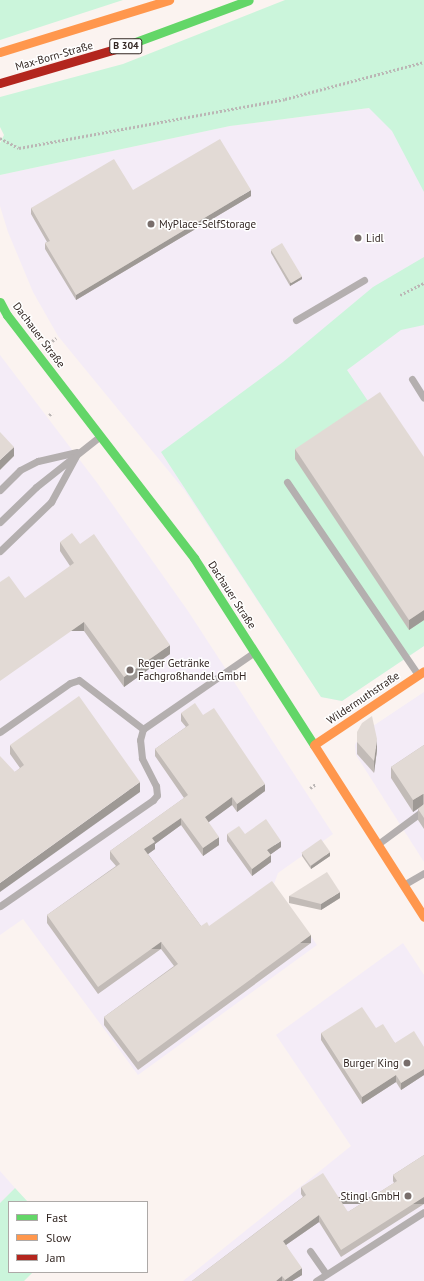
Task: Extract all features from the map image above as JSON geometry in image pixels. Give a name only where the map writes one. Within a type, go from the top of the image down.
[{"type":"main road","name":"Max-Born-Straße","points":[[0,52],[169,0]]},
{"type":"main road","name":"Max-Born-Straße","points":[[0,83],[100,55],[249,0]]},
{"type":"main road","name":"Dachauer Straße","points":[[0,302],[4,318],[100,435],[194,558],[315,744],[424,917]]},
{"type":"main road","name":"Wildermuthstraße","points":[[315,744],[421,673]]},
{"type":"lane","points":[[296,320],[364,280]]},
{"type":"lane","points":[[412,379],[424,398]]},
{"type":"lane","points":[[0,522],[100,435]]},
{"type":"lane","points":[[0,490],[20,470],[38,461],[79,452]]},
{"type":"lane","points":[[0,551],[51,502],[79,452]]},
{"type":"lane","points":[[287,482],[421,673]]},
{"type":"lane","points":[[0,906],[157,795],[156,786],[142,758],[140,740],[143,729],[255,652]]},
{"type":"lane","points":[[0,732],[70,683],[80,680],[143,729]]},
{"type":"lane","points":[[378,844],[424,810]]},
{"type":"lane","points":[[404,885],[424,873]]},
{"type":"lane","points":[[316,1281],[424,1212]]},
{"type":"lane","points":[[310,1251],[326,1274]]},
{"type":"path","points":[[0,138],[19,148],[285,99],[424,62]]},
{"type":"path","points":[[400,295],[424,283]]},
{"type":"path","points":[[52,340],[56,338]]},
{"type":"shaded area","points":[[370,108],[424,112],[424,646],[342,701],[321,697],[185,491],[58,336],[33,292],[8,232],[0,206],[0,175],[230,126]]},
{"type":"shaded area","points":[[0,355],[98,484],[188,611],[333,834],[278,873],[274,884],[317,945],[138,1075],[23,919],[0,935]]},
{"type":"shaded area","points":[[424,692],[424,862],[356,755],[355,745],[361,734]]},
{"type":"shaded area","points":[[403,943],[424,975],[424,1281],[183,1281],[351,1146],[276,1035]]},
{"type":"shaded area","points":[[0,1171],[15,1188],[0,1203]]},
{"type":"green space","points":[[0,0],[123,0],[0,40]]},
{"type":"green space","points":[[285,0],[424,0],[424,192],[392,131],[369,108],[230,126],[0,175],[0,143],[4,135],[0,127],[0,97],[123,64]]},
{"type":"green space","points":[[424,257],[424,325],[401,330],[347,370],[372,407],[424,620],[424,646],[342,701],[321,697],[161,452],[283,362],[373,287]]},
{"type":"green space","points":[[15,1188],[27,1201],[8,1201],[8,1273],[32,1273],[24,1281],[0,1281],[0,1203]]},
{"type":"building","name":"MyPlace-SelfStorage","points":[[220,139],[251,190],[76,295],[45,243],[50,241],[31,208],[114,159],[133,190]]},
{"type":"building","points":[[282,243],[302,276],[291,283],[271,250]]},
{"type":"building","points":[[380,392],[424,457],[424,610],[409,620],[295,449]]},
{"type":"building","points":[[0,432],[14,447],[0,460]]},
{"type":"building","points":[[72,533],[80,544],[94,534],[170,645],[124,677],[84,622],[0,681],[0,582],[9,576],[25,598],[74,563],[60,542]]},
{"type":"building","points":[[79,696],[140,782],[0,883],[0,756],[15,772],[24,765],[10,745]]},
{"type":"building","points":[[195,703],[203,715],[214,708],[265,784],[237,804],[232,797],[205,817],[219,837],[203,848],[181,818],[152,838],[155,842],[144,849],[201,926],[207,922],[209,926],[272,881],[311,935],[138,1062],[104,1017],[178,964],[161,942],[98,987],[47,915],[120,864],[110,851],[188,795],[155,749],[189,725],[181,713]]},
{"type":"building","points":[[372,716],[377,739],[374,761],[357,742],[357,732],[362,723]]},
{"type":"building","points":[[424,745],[424,794],[413,800],[391,767]]},
{"type":"building","points":[[424,804],[424,818],[418,809]]},
{"type":"building","points":[[266,819],[281,841],[267,850],[271,855],[252,869],[227,834],[239,826],[245,834]]},
{"type":"building","points":[[321,839],[330,852],[311,866],[301,853]]},
{"type":"building","points":[[327,872],[340,892],[321,904],[289,896]]},
{"type":"building","points":[[362,1007],[376,1028],[383,1024],[395,1043],[414,1031],[424,1047],[424,1069],[401,1083],[396,1075],[362,1097],[321,1033]]},
{"type":"building","points":[[424,1155],[424,1197],[341,1250],[319,1215],[283,1241],[302,1268],[285,1280],[282,1276],[276,1281],[192,1281],[306,1195],[301,1187],[323,1173],[348,1212],[397,1181],[393,1175]]},
{"type":"traffic: fast","points":[[122,47],[249,0]]},
{"type":"traffic: fast","points":[[0,302],[7,315],[194,558],[314,745]]},
{"type":"traffic: slow","points":[[0,52],[169,0]]},
{"type":"traffic: slow","points":[[315,744],[424,671]]},
{"type":"traffic: slow","points":[[314,745],[424,917]]},
{"type":"traffic: jam","points":[[0,83],[122,47]]},
{"type":"place","name":"MyPlace-SelfStorage","points":[[151,224]]},
{"type":"place","name":"Lidl","points":[[358,238]]},
{"type":"place","name":"Reger Getränke Fachgroßhandel GmbH","points":[[130,670]]},
{"type":"place","name":"Burger King","points":[[407,1063]]},
{"type":"place","name":"Stingl GmbH","points":[[408,1196]]}]
